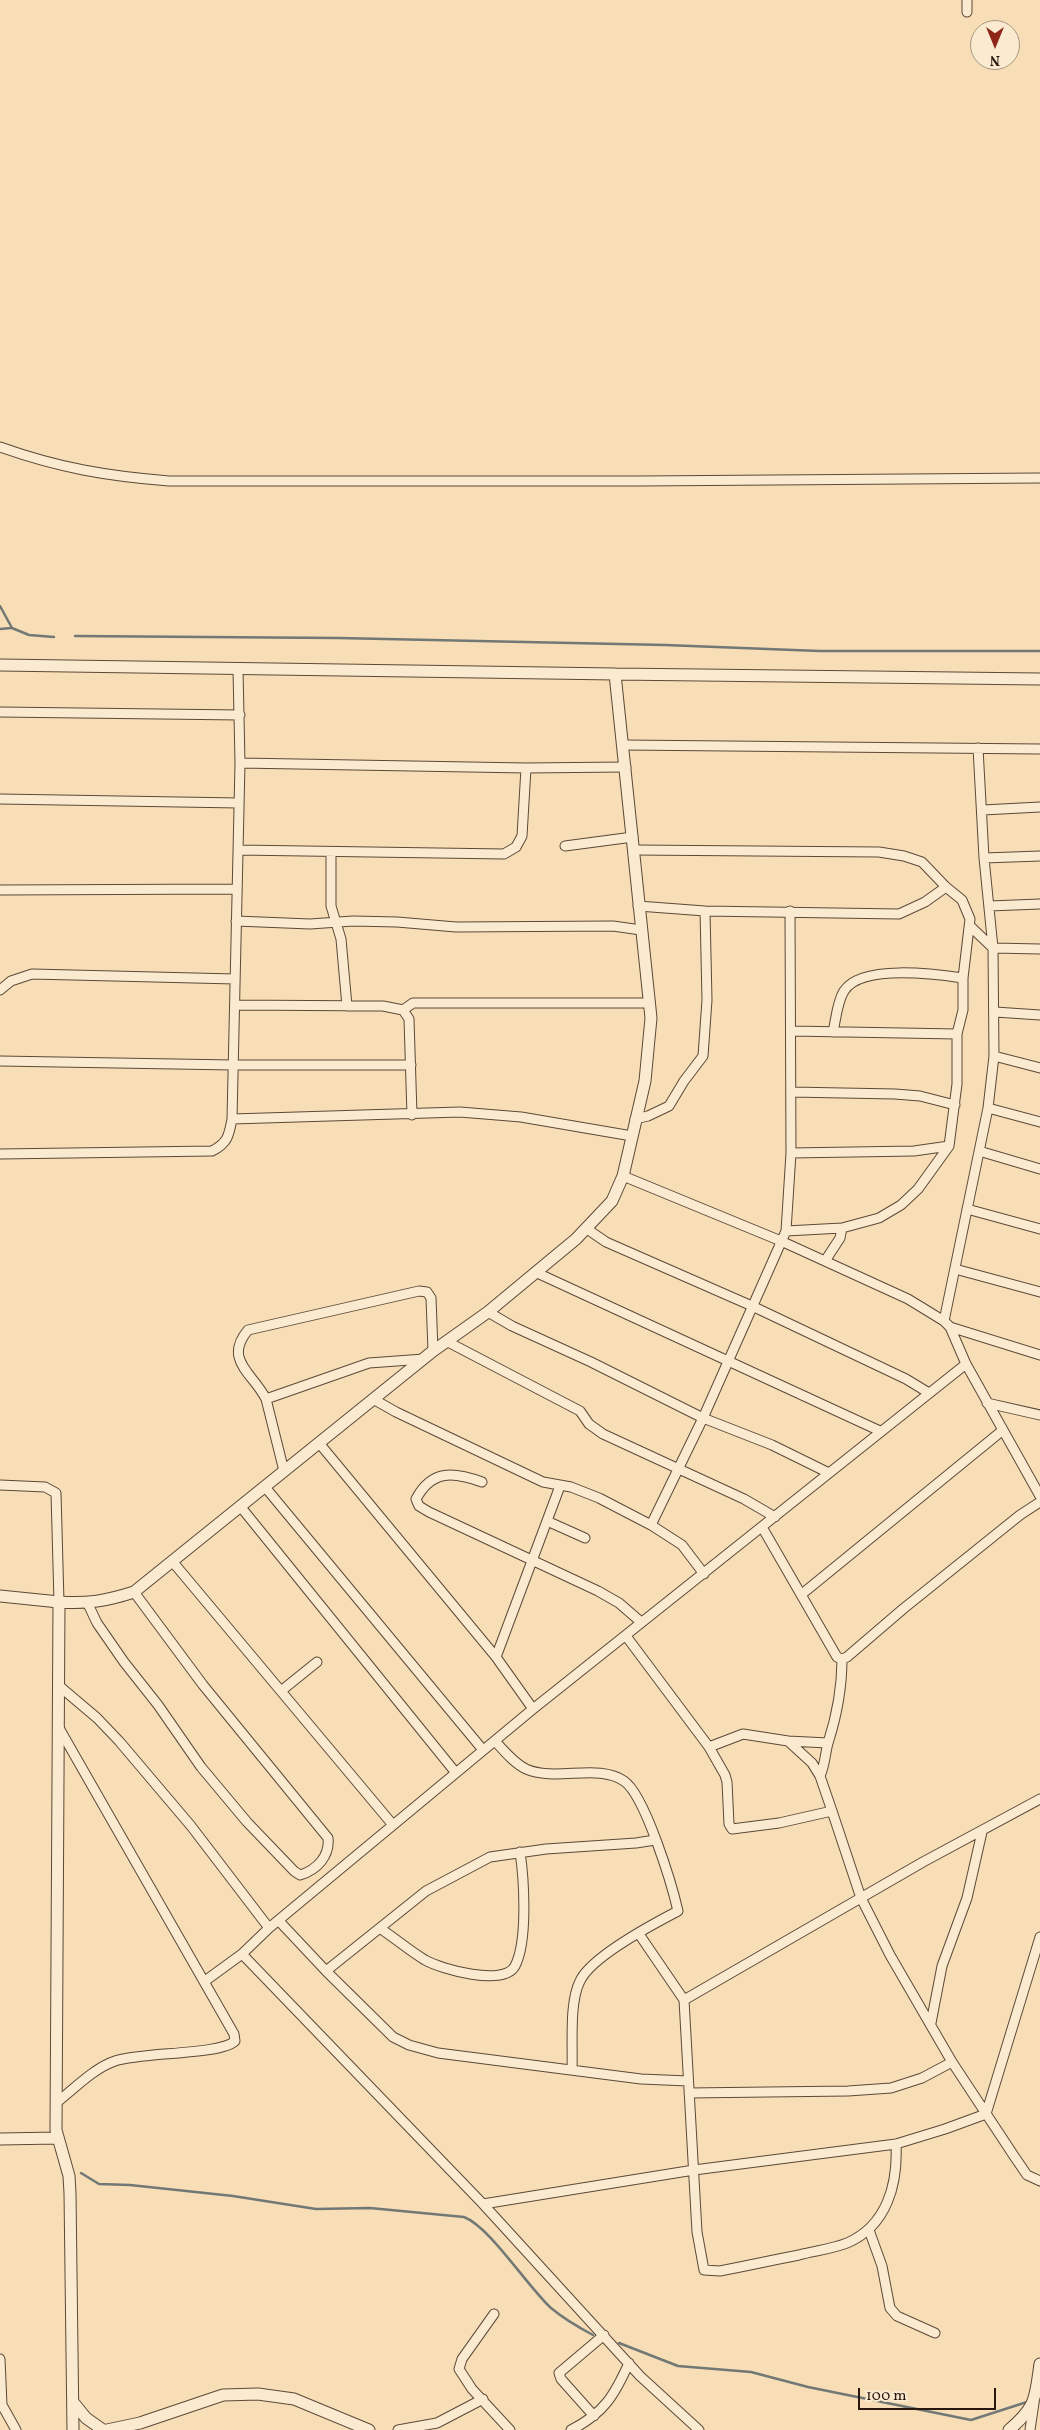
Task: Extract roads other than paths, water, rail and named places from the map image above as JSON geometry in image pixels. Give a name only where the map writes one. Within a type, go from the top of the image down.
[{"type":"street","points":[[967,0],[968,12]]},
{"type":"street","points":[[0,447],[40,461],[75,470],[106,476],[169,481],[641,481],[1040,478]]},
{"type":"street","points":[[0,665],[1040,679]]},
{"type":"street","points":[[0,1154],[212,1151],[223,1146],[229,1138],[232,1119],[240,763],[238,669]]},
{"type":"street","points":[[0,1596],[88,1604],[108,1601],[134,1592],[433,1351],[488,1312],[587,1229],[612,1202],[623,1176],[635,1119],[646,1081],[649,1056],[650,1003],[638,906],[633,837],[615,674]]},
{"type":"street","points":[[0,712],[240,716]]},
{"type":"street","points":[[623,745],[1040,749]]},
{"type":"street","points":[[978,748],[983,810],[984,858],[993,948],[994,1056],[988,1108],[967,1209],[947,1324],[987,1403],[1039,1493]]},
{"type":"street","points":[[240,763],[526,768],[626,767]]},
{"type":"street","points":[[238,850],[504,854],[516,847],[522,836],[526,768]]},
{"type":"street","points":[[0,799],[239,803]]},
{"type":"street","points":[[983,810],[1040,807]]},
{"type":"street","points":[[565,846],[611,842],[633,837]]},
{"type":"street","points":[[634,850],[878,852],[904,856],[922,862],[946,887],[962,900],[970,919],[971,927],[963,978],[962,1010],[957,1034],[955,1106],[949,1146],[918,1189],[901,1205],[879,1218],[842,1228],[786,1231]]},
{"type":"street","points":[[331,852],[331,906],[341,939],[348,1006]]},
{"type":"street","points":[[984,858],[1040,856]]},
{"type":"street","points":[[638,906],[705,911],[899,914],[915,908],[946,887]]},
{"type":"street","points":[[0,890],[236,889]]},
{"type":"street","points":[[989,906],[1040,904]]},
{"type":"street","points":[[635,1119],[648,1116],[668,1106],[684,1080],[704,1056],[707,1000],[705,911]]},
{"type":"street","points":[[651,1525],[677,1468],[703,1418],[727,1360],[786,1231],[791,1153],[790,911]]},
{"type":"street","points":[[236,921],[310,924],[398,922],[456,927],[612,926],[641,930]]},
{"type":"street","points":[[971,927],[991,925]]},
{"type":"street","points":[[971,927],[993,948],[1040,949]]},
{"type":"street","points":[[833,1032],[841,998],[845,989],[855,979],[899,973],[963,978]]},
{"type":"street","points":[[0,990],[11,982],[32,974],[235,979]]},
{"type":"street","points":[[235,1005],[383,1006],[403,1010],[414,1003],[650,1003]]},
{"type":"street","points":[[403,1010],[409,1019],[412,1115]]},
{"type":"street","points":[[995,1012],[1040,1015]]},
{"type":"street","points":[[791,1031],[957,1034]]},
{"type":"street","points":[[994,1056],[1040,1068]]},
{"type":"street","points":[[0,1061],[233,1065],[411,1064]]},
{"type":"street","points":[[791,1092],[920,1096],[955,1106]]},
{"type":"street","points":[[988,1108],[1040,1122]]},
{"type":"street","points":[[232,1119],[412,1115],[441,1112],[491,1114],[632,1136]]},
{"type":"street","points":[[791,1153],[914,1151],[949,1146]]},
{"type":"street","points":[[979,1151],[1040,1169]]},
{"type":"street","points":[[623,1176],[781,1241],[908,1299],[947,1324],[1040,1355]]},
{"type":"street","points":[[967,1209],[1040,1228]]},
{"type":"street","points":[[825,1262],[840,1238],[842,1228]]},
{"type":"street","points":[[587,1229],[606,1242],[752,1306],[906,1379],[929,1393]]},
{"type":"street","points":[[956,1269],[1040,1292]]},
{"type":"street","points":[[535,1272],[880,1431]]},
{"type":"street","points":[[284,1470],[266,1399],[242,1365],[237,1352],[240,1340],[248,1330],[419,1291],[427,1292],[431,1298],[433,1351]]},
{"type":"street","points":[[488,1312],[512,1326],[591,1362],[703,1418],[772,1445],[829,1473]]},
{"type":"street","points":[[446,1341],[580,1411],[589,1424],[603,1434],[744,1499],[775,1517]]},
{"type":"street","points":[[266,1399],[369,1363],[424,1359]]},
{"type":"street","points":[[205,1981],[242,1954],[269,1928],[482,1750],[966,1364]]},
{"type":"street","points":[[373,1399],[396,1412],[544,1482],[571,1487],[599,1498],[651,1525],[682,1545],[704,1574]]},
{"type":"street","points":[[987,1403],[1040,1415]]},
{"type":"street","points":[[802,1594],[1003,1430]]},
{"type":"street","points":[[319,1443],[496,1657],[533,1709]]},
{"type":"street","points":[[482,1482],[462,1476],[438,1476],[428,1480],[416,1498],[419,1506],[429,1512],[598,1591],[619,1603],[641,1622]]},
{"type":"street","points":[[0,1485],[45,1487],[56,1493],[59,1602],[56,2103],[58,2138],[69,2176],[70,2193],[73,2430]]},
{"type":"street","points":[[265,1486],[482,1750]]},
{"type":"street","points":[[496,1657],[507,1631],[517,1595],[533,1559],[560,1486]]},
{"type":"street","points":[[842,1659],[847,1657],[903,1608],[1040,1502]]},
{"type":"street","points":[[240,1506],[456,1773]]},
{"type":"street","points":[[547,1521],[585,1538]]},
{"type":"street","points":[[762,1527],[837,1656],[842,1659]]},
{"type":"street","points":[[172,1560],[393,1825]]},
{"type":"street","points":[[88,1604],[97,1622],[124,1662],[228,1800],[294,1871],[300,1874],[308,1872],[317,1866],[329,1849],[328,1838],[203,1685],[134,1592]]},
{"type":"street","points":[[626,1636],[709,1746],[727,1782],[729,1824],[732,1829],[779,1823],[832,1811]]},
{"type":"street","points":[[820,1776],[825,1765],[835,1708],[840,1697],[842,1659]]},
{"type":"street","points":[[281,1691],[317,1662]]},
{"type":"street","points":[[58,1685],[97,1718],[119,1741],[191,1826],[269,1928]]},
{"type":"street","points":[[56,2103],[104,2066],[115,2061],[136,2056],[231,2044],[235,2041],[234,2034],[205,1981],[57,1725]]},
{"type":"street","points":[[709,1746],[743,1734],[788,1741],[828,1743]]},
{"type":"street","points":[[495,1741],[517,1764],[538,1773],[602,1775],[623,1780],[632,1788],[639,1799],[655,1840],[671,1884],[678,1911],[588,1968],[579,1983],[575,2001],[572,2069]]},
{"type":"street","points":[[788,1741],[803,1753],[820,1776],[860,1898],[890,1955],[952,2062],[986,2114],[1027,2175],[1040,2181]]},
{"type":"street","points":[[684,2000],[860,1898],[1040,1799]]},
{"type":"street","points":[[931,2023],[944,1959],[967,1898],[982,1832]]},
{"type":"street","points":[[326,1971],[426,1892],[444,1880],[490,1857],[520,1852],[636,1844],[655,1840]]},
{"type":"street","points":[[381,1929],[425,1960],[442,1968],[492,1976],[507,1974],[515,1967],[521,1945],[524,1881],[520,1852]]},
{"type":"street","points":[[279,1920],[326,1971],[393,2037],[409,2046],[438,2053],[641,2078],[688,2081]]},
{"type":"street","points":[[640,1934],[684,2000],[697,2232],[704,2270],[720,2271],[847,2243],[869,2230],[880,2217],[891,2196],[897,2166],[896,2144]]},
{"type":"street","points":[[986,2114],[1040,1937]]},
{"type":"street","points":[[242,1954],[482,2204],[629,2363],[699,2430]]},
{"type":"street","points":[[689,2093],[848,2092],[891,2088],[922,2078],[952,2062]]},
{"type":"street","points":[[482,2204],[694,2170],[896,2144],[946,2129],[986,2114]]},
{"type":"street","points":[[0,2140],[58,2138]]},
{"type":"street","points":[[869,2230],[882,2266],[890,2308],[897,2316],[935,2333]]},
{"type":"street","points":[[494,2314],[459,2364],[468,2384],[510,2430]]},
{"type":"street","points":[[594,2416],[561,2379],[559,2373],[604,2335]]},
{"type":"street","points":[[0,2359],[1,2404],[16,2430]]},
{"type":"street","points":[[571,2430],[594,2416],[613,2395],[629,2363]]},
{"type":"street","points":[[1030,2430],[1040,2364]]},
{"type":"street","points":[[73,2402],[86,2418],[105,2430],[140,2422],[223,2395],[258,2394],[294,2399],[369,2430]]},
{"type":"street","points":[[398,2430],[437,2422],[483,2399]]},
{"type":"street","points":[[1009,2430],[1024,2417],[1034,2402]]},
{"type":"waterway","points":[[0,606],[12,628],[29,635],[54,637]]},
{"type":"waterway","points":[[0,629],[11,628]]},
{"type":"waterway","points":[[75,636],[338,638],[665,645],[819,651],[1040,651]]},
{"type":"waterway","points":[[81,2173],[99,2184],[130,2185],[233,2196],[316,2209],[370,2208],[464,2217],[474,2223],[497,2244],[551,2308],[571,2323],[593,2335]]},
{"type":"waterway","points":[[619,2343],[678,2366],[751,2372],[808,2387],[971,2420],[1027,2402]]}]
